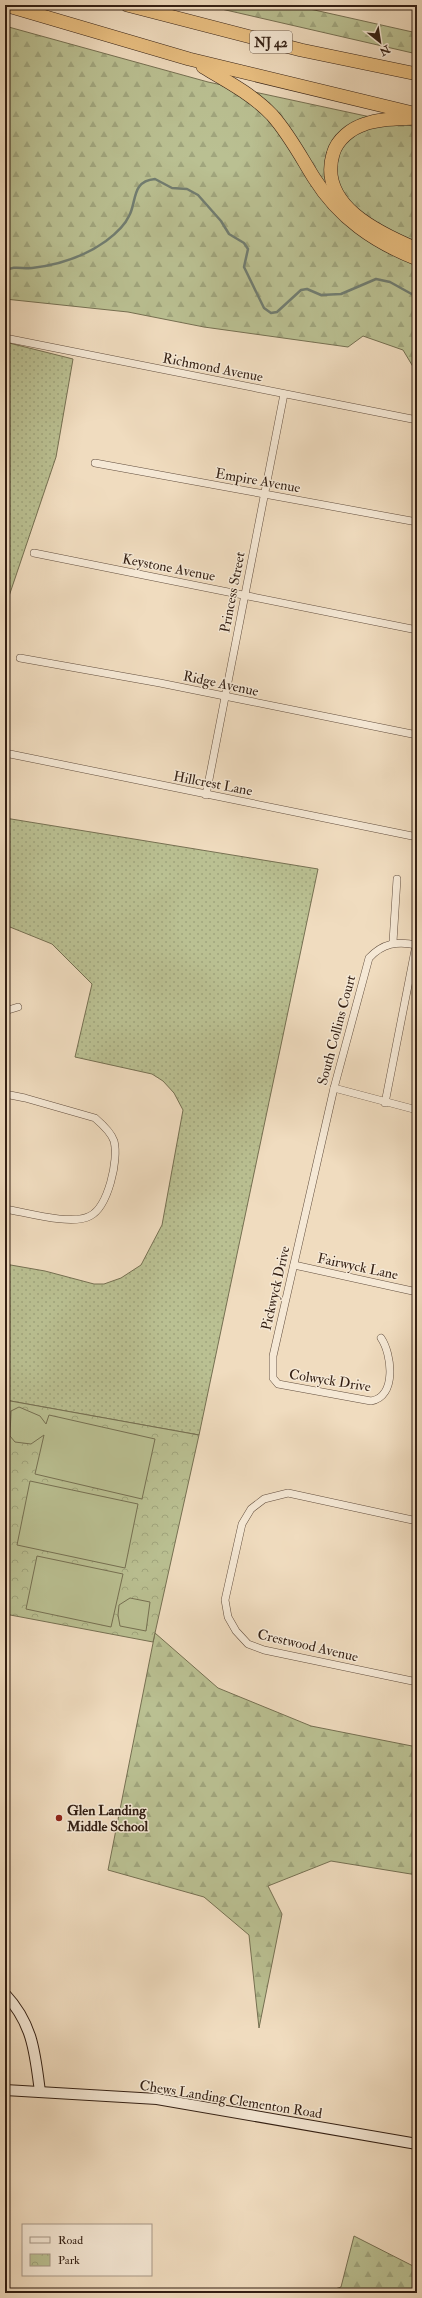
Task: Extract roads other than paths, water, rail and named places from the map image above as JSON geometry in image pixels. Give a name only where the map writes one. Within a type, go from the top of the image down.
[{"type":"highway","name":"NJ 42","points":[[5,5],[189,59],[417,114]]},
{"type":"highway","name":"NJ 42","points":[[127,5],[301,50],[417,74]]},
{"type":"highway","points":[[189,59],[259,102],[273,116],[284,130],[332,204],[352,224],[389,247],[417,259]]},
{"type":"highway","points":[[417,118],[367,123],[354,129],[340,142],[334,151],[331,170],[335,190],[346,206],[363,221],[387,236],[417,249]]},
{"type":"main road","points":[[5,1994],[15,2005],[27,2024],[34,2044],[40,2092]]},
{"type":"main road","name":"Chews Landing Clementon Road","points":[[5,2090],[157,2099],[417,2144]]},
{"type":"street","name":"Richmond Avenue","points":[[5,338],[417,420]]},
{"type":"street","name":"Princess Street","points":[[206,795],[284,394]]},
{"type":"street","name":"Empire Avenue","points":[[94,463],[417,522]]},
{"type":"street","name":"Keystone Avenue","points":[[34,553],[417,630]]},
{"type":"street","name":"Ridge Avenue","points":[[20,658],[417,734]]},
{"type":"street","name":"Hillcrest Lane","points":[[5,753],[417,837]]},
{"type":"street","points":[[385,1103],[416,945],[393,942],[397,879]]},
{"type":"street","name":"South Collins Court","points":[[309,1199],[334,1088],[369,958],[376,950],[393,942]]},
{"type":"street","points":[[5,1012],[18,1007]]},
{"type":"street","points":[[334,1088],[385,1103],[417,1110]]},
{"type":"street","points":[[5,1094],[25,1098],[95,1118],[103,1125],[113,1140],[116,1156],[102,1202],[98,1211],[89,1217],[78,1219],[54,1217],[5,1209]]},
{"type":"street","name":"Pickwyck Drive","points":[[276,1382],[272,1370],[273,1356],[309,1199]]},
{"type":"street","name":"Fairwyck Lane","points":[[294,1265],[417,1292]]},
{"type":"street","name":"Colwyck Drive","points":[[276,1382],[278,1384],[371,1401],[381,1398],[386,1392],[389,1381],[389,1353],[381,1338]]},
{"type":"street","name":"Crestwood Avenue","points":[[417,1521],[288,1494],[264,1499],[251,1509],[242,1524],[225,1600],[228,1617],[236,1631],[248,1644],[264,1650],[417,1682]]},
{"type":"waterway","points":[[5,271],[12,268],[32,268],[52,265],[71,259],[98,246],[112,236],[125,223],[138,188],[147,181],[155,179],[172,188],[187,189],[198,195],[221,221],[229,234],[244,243],[248,249],[244,267],[264,308],[271,313],[277,312],[301,290],[307,289],[321,295],[341,294],[376,279],[390,282],[417,297]]},
{"type":"place","name":"Glen Landing Middle School","points":[[59,1818]]}]
